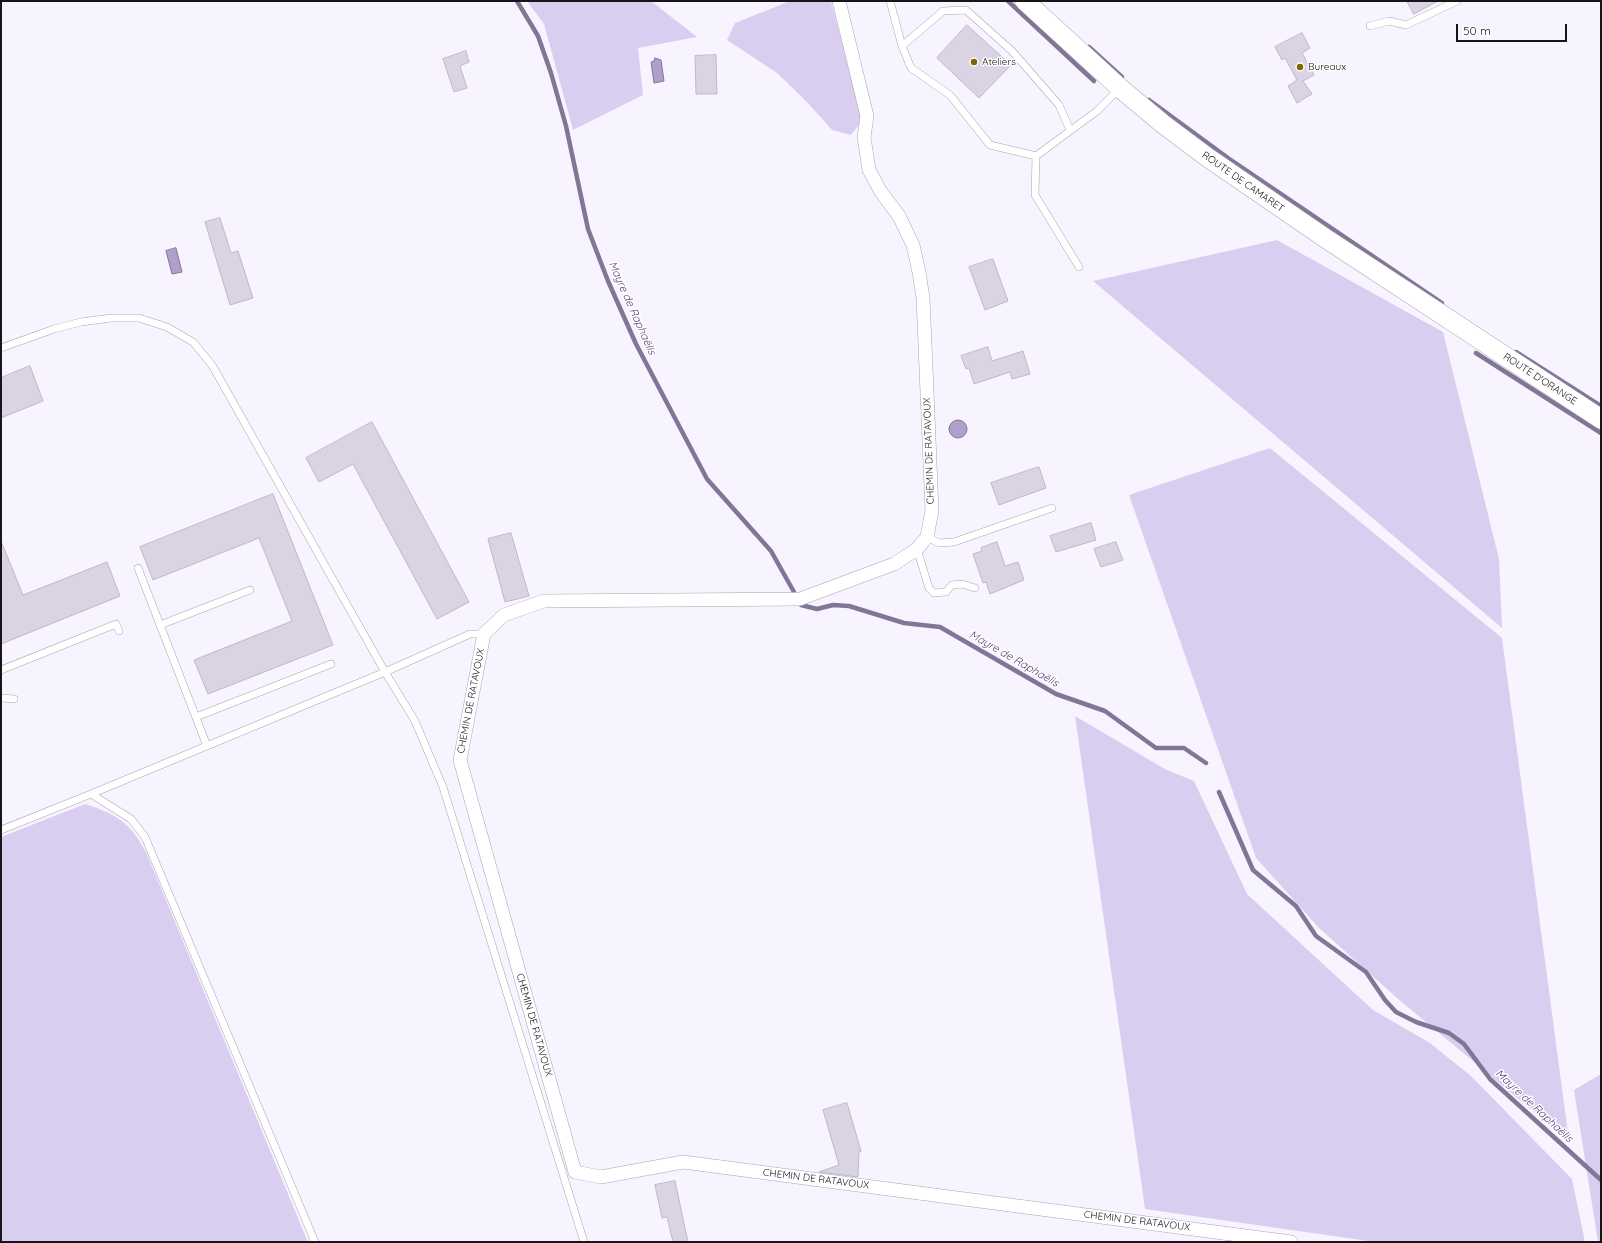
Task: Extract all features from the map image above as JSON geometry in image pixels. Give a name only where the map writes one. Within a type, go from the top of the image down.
[{"type":"main road","name":"ROUTE DE CAMARET","points":[[1025,1],[1120,88],[1163,124],[1331,242],[1479,339]]},
{"type":"main road","name":"ROUTE D'ORANGE","points":[[1479,339],[1601,419]]},
{"type":"street","name":"CHEMIN DE RATAVOUX","points":[[839,1],[867,116],[864,137],[869,170],[881,192],[899,216],[913,244],[923,298],[932,510],[927,537],[918,549],[894,564],[800,599],[544,601],[504,615],[484,634],[460,760],[575,1172],[601,1177],[683,1162],[1291,1242]]},
{"type":"lane","points":[[890,1],[902,46],[910,68],[950,95],[990,145],[1036,156]]},
{"type":"lane","points":[[1370,26],[1389,21],[1406,25],[1457,1]]},
{"type":"lane","points":[[902,46],[943,11],[966,10],[1012,51],[1059,104],[1070,130]]},
{"type":"lane","points":[[1036,156],[1097,111],[1120,88]]},
{"type":"lane","points":[[1036,156],[1035,195],[1079,266]]},
{"type":"lane","points":[[1,348],[54,329],[81,322],[111,318],[139,318],[167,328],[193,342],[212,365],[385,672],[416,721],[443,787],[584,1242]]},
{"type":"lane","points":[[927,537],[938,543],[954,542],[1052,508]]},
{"type":"lane","points":[[918,549],[929,588],[934,593],[946,592],[952,585],[962,584],[975,588]]},
{"type":"lane","points":[[138,568],[207,746]]},
{"type":"lane","points":[[160,625],[250,590]]},
{"type":"lane","points":[[1,670],[116,624],[119,631]]},
{"type":"lane","points":[[1,830],[385,672],[470,634],[484,634]]},
{"type":"lane","points":[[196,717],[331,664]]},
{"type":"lane","points":[[1,698],[14,699]]},
{"type":"lane","points":[[91,794],[131,819],[145,836],[315,1242]]},
{"type":"shaded area","points":[[527,1],[651,1],[697,37],[638,48],[643,95],[573,130],[544,24]]},
{"type":"shaded area","points":[[790,1],[831,1],[861,115],[861,122],[851,135],[832,130],[806,101],[777,73],[727,40],[735,23]]},
{"type":"shaded area","points":[[655,58],[661,60],[664,81],[654,83],[651,62],[654,61]]},
{"type":"shaded area","points":[[1277,240],[1443,332],[1499,559],[1502,628],[1093,281]]},
{"type":"shaded area","points":[[176,248],[182,272],[172,274],[166,251]]},
{"type":"shaded area","points":[[958,420],[964,423],[967,429],[964,435],[958,438],[952,435],[949,429],[952,423]]},
{"type":"shaded area","points":[[1270,448],[1502,638],[1569,1141],[1397,998],[1319,928],[1256,858],[1129,495]]},
{"type":"shaded area","points":[[1075,716],[1165,769],[1194,781],[1247,894],[1373,1010],[1430,1043],[1471,1076],[1572,1179],[1585,1242],[1375,1242],[1145,1209]]},
{"type":"shaded area","points":[[85,804],[121,820],[134,833],[146,852],[308,1242],[1,1242],[1,837]]},
{"type":"shaded area","points":[[1601,1074],[1601,1242],[1598,1242],[1574,1090]]},
{"type":"building","points":[[1407,1],[1438,1],[1414,14]]},
{"type":"building","name":"Ateliers","points":[[967,25],[1011,65],[979,98],[937,58]]},
{"type":"building","name":"Bureaux","points":[[1302,33],[1310,48],[1302,53],[1314,75],[1303,81],[1312,94],[1297,103],[1288,86],[1297,80],[1285,58],[1282,60],[1275,47]]},
{"type":"building","points":[[466,51],[469,62],[460,66],[467,88],[454,92],[443,59]]},
{"type":"building","points":[[716,55],[717,94],[696,94],[695,56]]},
{"type":"building","points":[[220,218],[231,253],[238,251],[253,298],[230,305],[205,222]]},
{"type":"building","points":[[993,259],[1008,301],[985,310],[969,267]]},
{"type":"building","points":[[988,347],[992,361],[1023,351],[1030,374],[1012,379],[1010,372],[974,384],[969,368],[966,369],[961,356]]},
{"type":"building","points":[[30,366],[43,401],[1,418],[1,378]]},
{"type":"building","points":[[372,422],[469,602],[437,619],[353,464],[319,482],[306,458]]},
{"type":"building","points":[[1039,467],[1046,488],[999,505],[991,483]]},
{"type":"building","points":[[273,494],[333,645],[208,694],[194,660],[292,621],[259,538],[153,580],[140,547]]},
{"type":"building","points":[[1091,523],[1096,540],[1056,552],[1050,536]]},
{"type":"building","points":[[511,533],[529,596],[505,602],[488,539]]},
{"type":"building","points":[[1,541],[23,595],[107,562],[120,596],[1,644]]},
{"type":"building","points":[[997,542],[1005,566],[1018,562],[1024,580],[990,594],[986,582],[983,583],[973,554],[982,551],[981,548]]},
{"type":"building","points":[[1116,542],[1123,560],[1101,567],[1094,549]]},
{"type":"building","points":[[847,1103],[861,1151],[859,1152],[858,1177],[819,1172],[839,1165],[823,1110]]},
{"type":"building","points":[[675,1181],[688,1242],[673,1242],[667,1217],[662,1218],[655,1185]]},
{"type":"waterway","name":"Mayre de Raphaëlis","points":[[517,1],[538,36],[551,73],[566,126],[588,229],[608,281],[636,344],[707,479],[771,551],[794,592]]},
{"type":"waterway","points":[[1008,1],[1094,81]]},
{"type":"waterway","points":[[1089,47],[1122,77]]},
{"type":"waterway","points":[[1149,100],[1228,158],[1442,303]]},
{"type":"waterway","points":[[1516,352],[1601,406]]},
{"type":"waterway","points":[[1476,353],[1601,433]]},
{"type":"waterway","name":"Mayre de Raphaëlis","points":[[801,605],[817,609],[833,605],[849,606],[904,623],[940,627],[1056,694],[1105,711],[1156,748],[1184,748],[1206,763]]},
{"type":"waterway","name":"Mayre de Raphaëlis","points":[[1219,792],[1253,870],[1296,906],[1316,936],[1366,972],[1385,1000],[1396,1012],[1416,1022],[1449,1033],[1464,1044],[1490,1079],[1601,1180]]},
{"type":"place","name":"Ateliers","points":[[974,62]]},
{"type":"place","name":"Bureaux","points":[[1300,67]]}]
